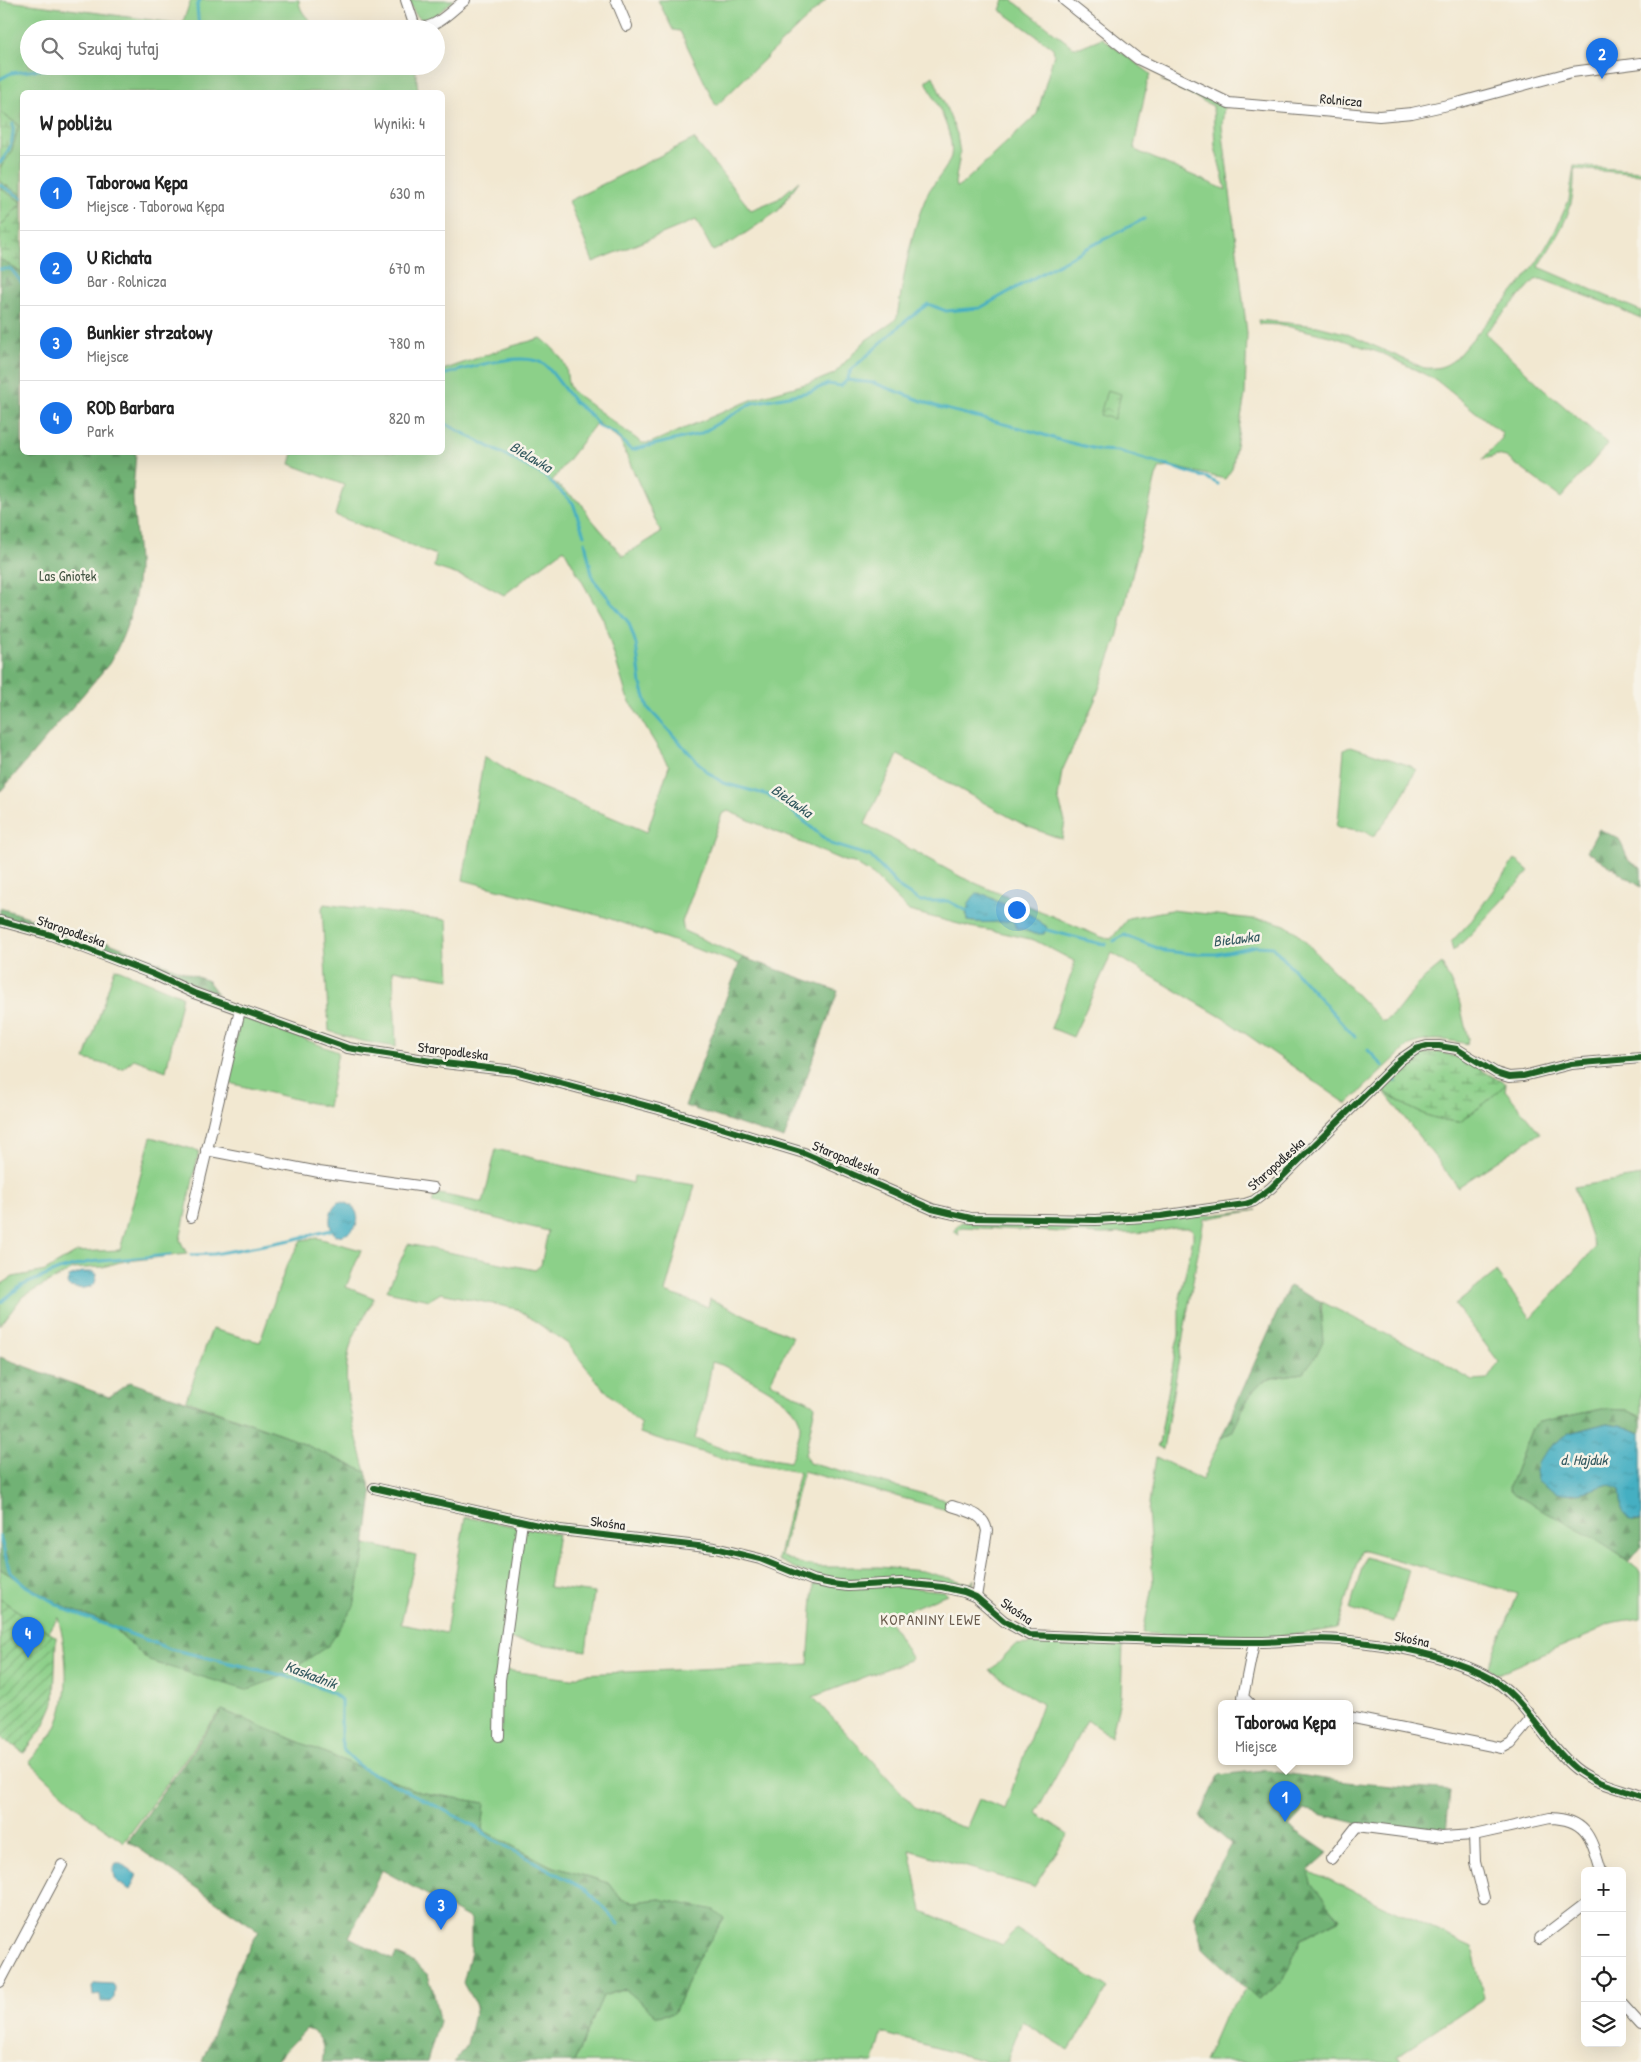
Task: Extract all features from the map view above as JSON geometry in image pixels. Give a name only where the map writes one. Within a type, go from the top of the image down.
[{"type":"street","points":[[406,0],[413,20]]},
{"type":"street","points":[[439,20],[465,0]]},
{"type":"street","points":[[616,0],[628,26]]},
{"type":"street","name":"Rolnicza","points":[[1064,0],[1138,59],[1229,103],[1379,116],[1412,113],[1461,102],[1572,72],[1641,62]]},
{"type":"street","name":"Staropodleska","points":[[0,921],[51,935],[240,1010],[348,1048],[444,1063],[515,1071],[659,1109],[804,1154],[932,1209],[971,1218],[1096,1220],[1161,1216],[1254,1201],[1271,1188],[1400,1060],[1426,1046],[1457,1049],[1496,1073],[1509,1077],[1523,1076],[1571,1064],[1641,1058]]},
{"type":"street","points":[[192,1217],[240,1010]]},
{"type":"street","points":[[206,1150],[319,1172],[433,1188]]},
{"type":"street","name":"Skośna","points":[[374,1488],[560,1530],[715,1548],[760,1558],[812,1580],[832,1584],[848,1586],[902,1583],[942,1587],[976,1597],[1004,1620],[1029,1635],[1254,1642],[1339,1640],[1413,1651],[1452,1661],[1486,1675],[1513,1696],[1564,1758],[1586,1776],[1641,1796]]},
{"type":"street","points":[[952,1506],[981,1517],[986,1524],[987,1531],[976,1597]]},
{"type":"street","points":[[499,1736],[500,1680],[522,1522]]},
{"type":"street","points":[[1246,1700],[1244,1697],[1254,1642]]},
{"type":"street","points":[[1353,1718],[1502,1748],[1511,1743],[1532,1718]]},
{"type":"street","points":[[1331,1858],[1358,1826],[1442,1837],[1474,1835],[1550,1818],[1562,1818],[1578,1825],[1589,1834],[1600,1867]]},
{"type":"street","points":[[1474,1835],[1474,1862],[1484,1898]]},
{"type":"street","points":[[0,1982],[62,1865]]},
{"type":"street","points":[[1538,1939],[1581,1907]]},
{"type":"street","points":[[1626,2008],[1641,2025]]},
{"type":"green space","points":[[0,0],[152,20],[20,20],[20,75],[416,75],[418,90],[20,90],[20,194],[0,182],[0,168],[11,153],[19,125],[0,112]]},
{"type":"green space","points":[[191,0],[299,0],[303,13],[309,19],[184,20]]},
{"type":"green space","points":[[409,0],[454,0],[434,16],[423,19],[418,17],[413,11]]},
{"type":"green space","points":[[658,0],[826,0],[716,106],[680,31],[673,30]]},
{"type":"green space","points":[[1004,0],[1012,0],[1073,47],[1080,47],[1102,38],[1151,74],[1147,84],[1134,147],[1137,151],[1226,190],[1215,147],[1213,106],[1161,80],[1221,102],[1224,107],[1222,126],[1247,333],[1245,395],[1232,469],[1225,479],[1174,467],[1160,468],[1156,476],[1117,638],[1095,700],[1062,771],[1058,798],[1065,821],[1062,839],[1026,826],[898,755],[865,824],[961,877],[1101,937],[1111,939],[1128,918],[1171,910],[1272,921],[1285,925],[1296,932],[1382,1021],[1385,1021],[1397,1011],[1419,983],[1442,964],[1459,1000],[1468,1039],[1467,1044],[1437,1040],[1423,1041],[1408,1046],[1347,1104],[1223,1018],[1112,953],[1073,1037],[1051,1028],[1074,967],[1074,961],[1034,940],[970,927],[909,911],[873,875],[854,863],[844,861],[728,811],[722,814],[682,922],[684,931],[744,958],[739,964],[605,917],[463,880],[484,756],[523,780],[647,832],[669,766],[627,697],[603,619],[564,549],[504,595],[482,583],[434,567],[436,555],[335,515],[344,485],[290,464],[292,455],[445,455],[445,369],[541,338],[562,360],[572,391],[642,443],[650,443],[756,398],[834,374],[866,340],[893,322],[897,317],[908,255],[921,209],[927,195],[946,167],[951,156],[950,138],[947,128],[926,81],[933,76],[957,134],[960,154],[955,183],[956,187],[960,186],[1037,114],[1054,54],[1053,48],[1000,10]],"holes":[[[597,422],[620,441],[661,533],[623,556],[588,515],[582,504],[552,481]],[[986,895],[998,902],[1026,912],[1047,927],[1035,934],[1017,928],[1012,920],[1002,922],[967,921],[966,911]]]},
{"type":"green space","points":[[0,112],[19,125],[11,153],[0,168]]},
{"type":"green space","points":[[694,139],[751,210],[778,199],[799,181],[778,211],[734,241],[713,251],[696,220],[593,262],[569,201]]},
{"type":"green space","points":[[1574,166],[1641,171],[1641,174],[1574,169],[1574,185],[1569,210],[1565,221],[1539,267],[1641,311],[1641,319],[1616,307],[1541,279],[1535,280],[1485,333],[1544,389],[1608,444],[1561,498],[1506,457],[1497,455],[1482,460],[1502,438],[1502,433],[1436,380],[1386,355],[1334,337],[1282,325],[1259,324],[1258,320],[1317,326],[1345,333],[1424,368],[1437,368],[1448,364],[1455,359],[1537,262],[1555,231],[1569,200]]},
{"type":"green space","points":[[0,182],[20,194],[20,201],[0,188]]},
{"type":"green space","points":[[0,188],[20,201],[20,204],[0,227]]},
{"type":"green space","points":[[20,204],[20,272],[0,259],[0,227]]},
{"type":"green space","name":"Las Gniotek","points":[[0,259],[20,272],[20,455],[136,455],[133,499],[138,574],[131,614],[109,664],[0,792]]},
{"type":"green space","points":[[1107,390],[1121,394],[1114,419],[1100,415]]},
{"type":"green space","points":[[1351,746],[1408,765],[1416,770],[1397,806],[1374,836],[1364,831],[1338,827],[1336,824],[1338,822],[1344,750]]},
{"type":"green space","points":[[1599,829],[1619,839],[1629,861],[1641,868],[1641,887],[1587,851]]},
{"type":"green space","points":[[1515,859],[1529,871],[1453,951],[1451,942],[1472,920]]},
{"type":"green space","points":[[324,904],[447,920],[450,979],[393,970],[396,1047],[361,1041],[329,1031],[322,908]]},
{"type":"green space","points":[[0,908],[104,941],[208,981],[218,994],[146,966],[0,917]]},
{"type":"green space","points":[[744,958],[838,991],[784,1139],[685,1106],[739,964]]},
{"type":"green space","points":[[115,968],[182,996],[166,1071],[134,1059],[122,1069],[85,1059]]},
{"type":"green space","points":[[242,1015],[338,1052],[328,1107],[225,1082]]},
{"type":"green space","points":[[1439,1052],[1465,1061],[1506,1084],[1460,1122],[1428,1116],[1401,1103],[1383,1090],[1411,1060],[1421,1054]]},
{"type":"green space","points":[[1506,1084],[1505,1090],[1540,1133],[1458,1187],[1383,1090],[1401,1103],[1428,1116],[1460,1122]]},
{"type":"green space","points":[[151,1137],[199,1151],[180,1240],[187,1254],[120,1262],[103,1267],[73,1269],[22,1297],[0,1326],[0,1285],[13,1277],[45,1271],[77,1252],[120,1250]]},
{"type":"green space","points":[[496,1149],[633,1183],[634,1176],[695,1185],[665,1292],[708,1307],[710,1299],[793,1337],[770,1382],[815,1406],[805,1455],[809,1463],[950,1501],[947,1510],[803,1471],[781,1556],[797,1563],[818,1567],[879,1567],[922,1571],[971,1584],[974,1579],[972,1591],[930,1581],[899,1578],[831,1580],[798,1570],[778,1560],[799,1472],[727,1460],[640,1433],[640,1423],[601,1386],[568,1344],[517,1309],[441,1293],[429,1300],[387,1291],[408,1244],[535,1270],[541,1265],[548,1231],[432,1203],[435,1193],[483,1203]],"holes":[[[712,1362],[722,1365],[768,1390],[790,1406],[797,1415],[800,1424],[799,1433],[790,1462],[732,1452],[695,1439],[706,1397]]]},
{"type":"green space","points":[[1641,1176],[1641,1417],[1627,1410],[1602,1409],[1539,1422],[1532,1428],[1509,1488],[1514,1494],[1612,1549],[1641,1572],[1641,1618],[1604,1626],[1594,1633],[1496,1674],[1488,1668],[1518,1594],[1361,1550],[1337,1628],[1289,1635],[1240,1638],[1143,1633],[1153,1582],[1148,1511],[1156,1457],[1202,1480],[1221,1438],[1232,1432],[1250,1395],[1255,1389],[1267,1380],[1303,1373],[1321,1321],[1322,1302],[1439,1358],[1447,1366],[1473,1381],[1487,1380],[1499,1362],[1455,1305],[1496,1272],[1531,1318],[1595,1248],[1574,1187]]},
{"type":"green space","points":[[1257,1210],[1204,1219],[1163,1449],[1157,1446],[1159,1444],[1179,1335],[1179,1303],[1193,1231],[1190,1228],[1175,1228],[1154,1232],[1102,1234],[961,1227],[958,1231],[959,1235],[955,1232],[957,1226],[962,1222],[1027,1225],[1132,1223]]},
{"type":"green space","points":[[318,1238],[361,1250],[346,1287],[374,1298],[352,1341],[346,1378],[350,1410],[366,1472],[284,1435],[186,1400],[212,1329],[260,1342],[286,1267],[301,1240]]},
{"type":"green space","points":[[1289,1286],[1322,1302],[1320,1306],[1323,1341],[1316,1356],[1303,1373],[1267,1380],[1260,1384],[1250,1395],[1232,1432],[1221,1438]]},
{"type":"green space","points":[[0,1357],[109,1397],[130,1382],[284,1435],[366,1472],[372,1494],[364,1555],[354,1606],[329,1645],[281,1677],[246,1690],[149,1661],[109,1623],[64,1607],[0,1569]]},
{"type":"green space","points":[[1602,1409],[1627,1410],[1641,1417],[1641,1433],[1620,1425],[1607,1423],[1569,1433],[1553,1445],[1538,1462],[1573,1495],[1609,1484],[1620,1490],[1621,1500],[1635,1522],[1641,1521],[1641,1546],[1629,1561],[1593,1538],[1514,1494],[1509,1488],[1532,1428],[1539,1422]]},
{"type":"green space","points":[[465,1517],[558,1534],[549,1587],[594,1593],[586,1651],[507,1639],[505,1670],[571,1679],[582,1674],[808,1664],[814,1584],[906,1587],[943,1591],[947,1594],[888,1618],[912,1659],[813,1697],[915,1807],[966,1829],[979,1799],[1005,1809],[1042,1704],[990,1671],[1015,1645],[1057,1642],[1123,1645],[1121,1696],[1111,1737],[1087,1720],[1036,1813],[1068,1834],[1034,1887],[910,1850],[922,1911],[1003,1945],[1016,1929],[1108,1988],[1069,2050],[1022,2021],[1008,2057],[1008,2062],[988,2062],[882,2033],[874,2062],[574,2062],[603,1996],[626,1989],[657,2016],[674,2013],[695,1964],[724,1918],[660,1899],[633,1902],[621,1899],[609,1883],[551,1866],[482,1830],[485,1803],[419,1792],[222,1710],[124,1842],[90,1818],[29,1762],[54,1731],[60,1718],[66,1690],[64,1645],[58,1617],[49,1632],[0,1599],[0,1569],[64,1607],[109,1623],[149,1661],[364,1555],[365,1544],[416,1555],[401,1624],[446,1633]]},
{"type":"green space","points":[[1365,1557],[1409,1570],[1394,1622],[1350,1609]]},
{"type":"green space","points":[[0,1599],[56,1637],[54,1703],[44,1726],[24,1753],[0,1736]]},
{"type":"green space","points":[[222,1710],[419,1792],[485,1803],[482,1830],[551,1866],[609,1883],[621,1899],[633,1902],[660,1899],[714,1910],[724,1918],[695,1964],[674,2013],[657,2016],[625,1989],[603,1996],[574,2062],[454,2062],[467,2044],[476,2006],[463,1983],[471,1952],[471,1919],[382,1870],[349,1937],[393,1960],[396,1954],[413,1962],[428,1975],[439,2021],[427,2062],[322,2062],[323,2046],[321,2041],[315,2033],[306,2029],[275,2062],[202,2062],[238,1967],[259,1931],[128,1841]]},
{"type":"green space","points":[[1263,1770],[1346,1782],[1450,1791],[1446,1833],[1356,1823],[1304,1810],[1289,1826],[1328,1853],[1309,1870],[1312,1884],[1340,1919],[1301,1939],[1283,1982],[1258,2000],[1203,1948],[1194,1917],[1211,1880],[1231,1844],[1200,1817],[1219,1775]]},
{"type":"green space","points":[[1309,1870],[1472,1947],[1484,1998],[1397,2056],[1400,2062],[1204,2062],[1223,2018],[1247,1989],[1258,2000],[1283,1982],[1301,1939],[1340,1919],[1312,1885]]},
{"type":"water","points":[[976,894],[986,895],[998,902],[1026,912],[1047,927],[1044,934],[1035,934],[1017,928],[1012,920],[1002,922],[967,921],[968,906]]},
{"type":"water","points":[[338,1202],[352,1206],[358,1218],[353,1230],[336,1236],[331,1228],[330,1219],[332,1209]]},
{"type":"water","points":[[82,1272],[97,1274],[95,1283],[90,1287],[82,1288],[68,1286],[69,1277]]},
{"type":"water","name":"d. Hajduk","points":[[1607,1423],[1620,1425],[1641,1433],[1641,1521],[1630,1521],[1622,1512],[1620,1490],[1609,1484],[1589,1491],[1572,1494],[1556,1491],[1537,1480],[1537,1462],[1553,1445],[1569,1433]]},
{"type":"water","points":[[116,1864],[121,1864],[137,1875],[130,1890],[116,1881],[113,1869]]},
{"type":"water","points":[[95,1983],[113,1984],[115,1987],[114,1998],[110,2002],[101,2002],[100,1995],[93,1996],[92,1986]]},
{"type":"waterway","points":[[198,20],[197,6],[200,0]]},
{"type":"waterway","points":[[0,79],[11,73],[20,72]]},
{"type":"waterway","points":[[0,163],[11,145],[13,124]]},
{"type":"waterway","points":[[0,185],[20,197]]},
{"type":"waterway","points":[[847,380],[851,370],[903,323],[928,304],[946,311],[980,308],[1087,248],[1144,219]]},
{"type":"waterway","name":"Bielawka","points":[[0,269],[11,269],[20,280]]},
{"type":"waterway","points":[[445,374],[495,362],[524,359],[536,361],[548,368],[572,399],[590,414],[598,426],[614,433],[631,450],[700,434],[752,403],[809,392],[828,384],[841,386],[847,380],[874,383],[938,407],[1059,440],[1100,450],[1118,451],[1207,478],[1218,484]]},
{"type":"waterway","name":"Bielawka","points":[[445,424],[543,475],[573,503],[584,535]]},
{"type":"waterway","name":"Bielawka","points":[[585,542],[593,579],[629,623],[636,644],[641,684],[648,708],[706,771],[723,783],[768,795],[786,806],[831,844],[870,856],[901,889],[920,901],[948,901],[969,912]]},
{"type":"waterway","name":"Bielawka","points":[[1043,929],[1106,944]]},
{"type":"waterway","name":"Bielawka","points":[[1114,941],[1124,935],[1165,951],[1193,954],[1217,954],[1256,946],[1273,947],[1355,1037]]},
{"type":"waterway","name":"Bielawka","points":[[1368,1050],[1383,1066]]},
{"type":"waterway","points":[[191,1255],[214,1254],[291,1240],[331,1230]]},
{"type":"waterway","points":[[0,1303],[21,1286],[59,1270],[89,1262],[170,1255]]},
{"type":"waterway","name":"Kaskadnik","points":[[0,1537],[10,1572],[26,1586],[67,1610],[170,1649],[294,1678],[333,1693],[341,1700],[341,1740],[344,1751],[362,1768],[471,1824],[489,1837],[588,1891],[619,1924]]},
{"type":"cycle path","points":[[0,921],[51,935],[153,974],[194,993],[348,1048],[444,1063],[515,1071],[659,1109],[804,1153],[932,1209],[971,1218],[1096,1220],[1161,1216],[1245,1204],[1254,1201],[1271,1188],[1400,1060],[1416,1049],[1427,1046],[1457,1049],[1496,1073],[1509,1077],[1523,1076],[1571,1064],[1641,1058]]},
{"type":"cycle path","points":[[374,1488],[560,1530],[715,1548],[760,1559],[812,1580],[832,1584],[848,1586],[902,1583],[942,1587],[976,1597],[1004,1621],[1029,1635],[1245,1642],[1328,1639],[1376,1644],[1431,1655],[1449,1660],[1497,1682],[1521,1705],[1552,1745],[1575,1768],[1590,1778],[1641,1796]]},
{"type":"place","name":"U Richata","points":[[1602,79]]},
{"type":"place","name":"ROD Barbara","points":[[28,1658]]},
{"type":"place","name":"Taborowa Kępa","points":[[1285,1822]]},
{"type":"place","name":"Bunkier strzałowy","points":[[441,1930]]},
{"type":"district","name":"KOPANINY LEWE","points":[[931,1620]]}]
